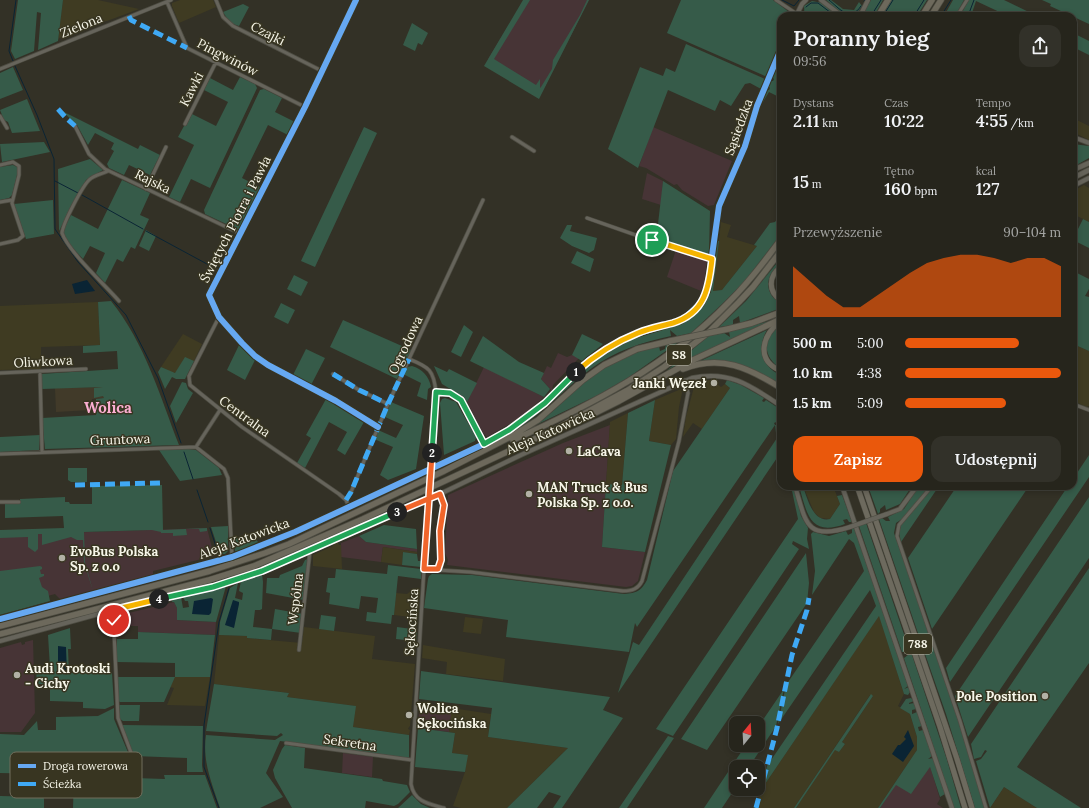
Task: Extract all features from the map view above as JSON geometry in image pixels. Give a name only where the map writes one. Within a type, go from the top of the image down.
[{"type":"highway","points":[[880,12],[888,0]]},
{"type":"highway","points":[[924,12],[932,0]]},
{"type":"highway","points":[[934,12],[941,0]]},
{"type":"highway","name":"S8","points":[[0,626],[210,571],[265,553],[319,530],[578,410],[633,379],[703,327],[728,303],[777,244]]},
{"type":"highway","name":"S8","points":[[0,634],[209,580],[254,566],[363,520],[554,430],[628,390],[664,367],[686,350],[709,332],[739,302],[758,282],[777,256]]},
{"type":"highway","points":[[463,462],[531,426],[591,374],[612,360],[637,349],[752,323],[777,314]]},
{"type":"highway","points":[[554,430],[581,420],[693,360],[777,322]]},
{"type":"highway","points":[[655,381],[691,366],[715,362],[741,367],[777,386]]},
{"type":"main road","points":[[1077,168],[1089,162]]},
{"type":"main road","points":[[1077,176],[1089,170]]},
{"type":"main road","points":[[777,271],[774,274],[771,284],[774,294],[777,297]]},
{"type":"main road","points":[[777,324],[767,335],[764,350],[769,362],[777,368]]},
{"type":"main road","name":"788","points":[[858,490],[942,733],[965,808]]},
{"type":"main road","name":"788","points":[[865,490],[958,759],[972,808]]},
{"type":"street","name":"Zielona","points":[[0,69],[171,0]]},
{"type":"street","name":"Czajki","points":[[216,0],[223,17],[233,26],[322,71]]},
{"type":"street","name":"Świętych Piotra i Pawła","points":[[356,0],[305,107],[210,294],[219,317],[242,343],[268,365],[378,427]]},
{"type":"street","points":[[776,0],[794,12]]},
{"type":"street","points":[[799,12],[802,4],[806,0]]},
{"type":"street","points":[[821,0],[837,12]]},
{"type":"street","points":[[862,12],[868,0]]},
{"type":"street","points":[[960,12],[967,0]]},
{"type":"street","name":"Pingwinów","points":[[167,2],[187,48],[305,107]]},
{"type":"street","name":"Sąsiedzka","points":[[712,259],[717,212],[722,196],[746,142],[759,100],[777,58]]},
{"type":"street","name":"Kawki","points":[[185,124],[216,62]]},
{"type":"street","points":[[0,116],[6,128]]},
{"type":"street","name":"Rajska","points":[[75,126],[89,154],[108,171],[241,234]]},
{"type":"street","points":[[512,137],[534,151]]},
{"type":"street","points":[[1077,138],[1089,143]]},
{"type":"street","points":[[146,189],[166,147]]},
{"type":"street","points":[[0,165],[11,162],[19,166],[19,175],[12,200],[13,207],[23,234],[18,240],[0,244]]},
{"type":"street","points":[[108,171],[88,180],[65,223],[62,233],[79,257],[119,301]]},
{"type":"street","points":[[1077,184],[1089,178]]},
{"type":"street","points":[[0,202],[12,200]]},
{"type":"street","name":"Ogrodowa","points":[[346,500],[351,492],[388,404],[483,200]]},
{"type":"street","points":[[587,218],[690,254],[712,259]]},
{"type":"street","name":"Aleja Katowicka","points":[[0,619],[232,557],[289,534],[484,444],[509,430],[540,407],[582,366],[610,347],[638,333],[679,321],[693,312],[701,303],[707,291],[712,259]]},
{"type":"street","name":"Centralna","points":[[219,317],[188,380],[192,388],[220,410],[346,500]]},
{"type":"street","name":"Sękocińska","points":[[409,359],[426,366],[432,373],[435,380],[436,392],[411,784],[415,795],[424,802],[444,808]]},
{"type":"street","name":"Oliwkowa","points":[[0,373],[86,369]]},
{"type":"street","points":[[40,372],[42,452]]},
{"type":"street","points":[[333,374],[359,390],[388,404]]},
{"type":"street","name":"Aleja Katowicka","points":[[0,641],[113,610],[213,587],[262,571],[440,494],[685,380],[705,375],[727,377],[745,383],[777,403]]},
{"type":"street","points":[[424,569],[470,572],[624,591],[632,591],[638,588],[644,576],[679,441],[688,394],[688,388],[685,380]]},
{"type":"street","points":[[436,392],[450,393],[461,400],[484,444]]},
{"type":"street","points":[[1077,406],[1089,410]]},
{"type":"street","points":[[220,410],[196,447],[224,469],[228,478],[232,557]]},
{"type":"street","name":"Gruntowa","points":[[0,454],[196,447]]},
{"type":"street","points":[[797,490],[805,519],[813,528],[820,532],[829,533],[900,509],[913,490]]},
{"type":"street","points":[[843,490],[952,808]]},
{"type":"street","points":[[929,490],[899,525],[897,536],[960,722],[986,808]]},
{"type":"street","points":[[437,570],[441,566],[440,531],[444,505],[440,494]]},
{"type":"street","points":[[346,500],[349,507]]},
{"type":"street","points":[[0,502],[19,502]]},
{"type":"street","name":"Wspólna","points":[[299,650],[310,551]]},
{"type":"street","points":[[113,610],[118,718],[131,752]]},
{"type":"street","name":"Sekretna","points":[[286,743],[412,760]]},
{"type":"shaded area","points":[[63,0],[98,0],[139,9],[107,21],[94,23],[93,27],[59,38],[58,41]]},
{"type":"shaded area","points":[[180,0],[213,0],[216,7],[179,23],[172,3]]},
{"type":"shaded area","points":[[524,0],[589,0],[540,96],[488,59]]},
{"type":"shaded area","points":[[1077,120],[1089,126],[1089,140],[1077,134]]},
{"type":"shaded area","points":[[653,127],[732,161],[714,205],[708,206],[682,190],[677,184],[674,185],[646,168],[639,166]]},
{"type":"shaded area","points":[[647,173],[663,181],[661,205],[642,199]]},
{"type":"shaded area","points":[[1084,185],[1089,188],[1089,222],[1077,216],[1077,189]]},
{"type":"shaded area","points":[[721,222],[731,225],[727,237],[757,246],[722,290],[713,291]]},
{"type":"shaded area","points":[[676,250],[707,261],[704,284],[701,291],[667,277]]},
{"type":"shaded area","points":[[98,302],[100,345],[41,347],[41,369],[0,370],[0,306]]},
{"type":"shaded area","points":[[183,334],[202,344],[194,361],[175,373],[170,372],[161,367]]},
{"type":"shaded area","points":[[1077,346],[1089,351],[1089,406],[1087,407],[1077,403]]},
{"type":"shaded area","points":[[558,353],[567,357],[572,355],[579,358],[553,385],[552,391],[541,379],[547,366],[551,368]]},
{"type":"shaded area","points":[[484,367],[544,397],[520,418],[487,437],[483,433],[467,402]]},
{"type":"shaded area","points":[[709,380],[721,387],[725,384],[730,388],[702,429],[693,423],[683,437],[686,417],[695,383]]},
{"type":"shaded area","points":[[103,387],[104,398],[92,399],[91,410],[56,412],[55,388]]},
{"type":"shaded area","points":[[681,389],[682,393],[676,439],[671,445],[649,441],[655,400]]},
{"type":"shaded area","points":[[628,413],[622,485],[606,484],[610,422]]},
{"type":"shaded area","points":[[610,425],[602,547],[645,552],[638,581],[632,586],[626,587],[447,565],[448,560],[445,553],[448,495],[563,443]]},
{"type":"shaded area","points":[[805,490],[835,490],[840,504],[830,519],[820,518],[814,512]]},
{"type":"shaded area","points":[[207,528],[214,556],[153,571],[153,576],[60,599],[55,594],[44,597],[0,574],[0,535]]},
{"type":"shaded area","points":[[359,536],[366,542],[417,549],[417,552],[383,547],[381,562],[341,557],[341,543]]},
{"type":"shaded area","points":[[338,542],[339,545],[341,545],[342,569],[313,566],[313,555],[333,546],[334,543]]},
{"type":"shaded area","points":[[383,547],[417,552],[417,554],[403,552],[402,565],[381,562]]},
{"type":"shaded area","points":[[413,589],[420,590],[418,618],[394,615],[396,593],[407,594]]},
{"type":"shaded area","points":[[174,602],[177,608],[177,620],[216,622],[215,635],[138,632],[138,626],[120,626],[120,615]]},
{"type":"shaded area","points":[[879,615],[904,694],[898,706],[910,714],[917,737],[917,750],[878,808],[796,808],[835,749],[839,752],[845,744],[842,742],[873,696],[870,695],[794,808],[757,808],[760,796],[765,796],[765,784]]},
{"type":"shaded area","points":[[465,617],[483,619],[481,634],[463,632]]},
{"type":"shaded area","points":[[304,627],[375,636],[372,659],[415,664],[410,726],[408,729],[410,730],[409,735],[353,727],[355,706],[287,697],[289,693],[214,684],[219,635],[247,636],[247,638],[302,643]]},
{"type":"shaded area","points":[[33,640],[35,713],[21,732],[0,732],[0,648],[21,642],[22,645],[25,644],[25,642]]},
{"type":"shaded area","points":[[423,645],[505,659],[503,681],[446,674],[447,662],[422,658]]},
{"type":"shaded area","points":[[175,677],[210,677],[205,706],[167,705],[174,688],[170,687]]},
{"type":"shaded area","points":[[422,704],[452,708],[449,732],[418,728],[419,709]]},
{"type":"shaded area","points":[[452,708],[491,714],[488,737],[568,748],[507,808],[461,808],[453,806],[465,772],[467,755],[452,753],[455,733],[449,732]]},
{"type":"shaded area","points":[[343,753],[373,757],[372,777],[342,773]]},
{"type":"shaded area","points":[[930,766],[940,799],[937,804],[943,808],[880,808],[896,784],[911,793]]},
{"type":"shaded area","points":[[1004,787],[1037,808],[990,808]]},
{"type":"green space","points":[[18,0],[63,0],[58,41],[38,50],[41,13],[37,12],[34,51],[15,59],[11,51]]},
{"type":"green space","points":[[523,0],[530,0],[494,59],[536,85],[540,79],[540,88],[552,69],[553,60],[580,15],[587,0],[589,0],[539,99],[484,66]]},
{"type":"green space","points":[[681,0],[773,0],[789,12],[777,12],[777,51],[767,75],[765,76],[667,33]]},
{"type":"green space","points":[[826,0],[831,0],[843,9],[854,10],[859,2],[862,6],[858,12],[840,11]]},
{"type":"green space","points":[[871,0],[883,0],[876,12],[864,12]]},
{"type":"green space","points":[[891,0],[927,0],[920,12],[884,12]]},
{"type":"green space","points":[[953,0],[964,0],[957,12],[946,12]]},
{"type":"green space","points":[[969,0],[1004,0],[1029,12],[999,12],[976,1],[972,12],[962,12]]},
{"type":"green space","points":[[1042,0],[1089,0],[1089,24],[1077,18],[1077,12],[1063,12],[1050,6],[1051,4]]},
{"type":"green space","points":[[812,1],[822,3],[833,12],[804,12],[804,6]]},
{"type":"green space","points":[[243,4],[249,7],[239,26],[230,23],[223,12]]},
{"type":"green space","points":[[412,23],[428,33],[422,45],[418,43],[415,51],[403,45]]},
{"type":"green space","points":[[1077,35],[1089,41],[1089,55],[1077,49]]},
{"type":"green space","points":[[686,44],[765,79],[761,89],[750,83],[745,84],[731,106],[720,100],[715,111],[668,90],[638,168],[608,149],[640,67],[663,76],[666,68],[675,72]]},
{"type":"green space","points":[[777,62],[777,96],[769,92],[763,102],[761,101],[766,90],[769,90],[770,88],[768,86],[770,81],[773,81],[774,79],[771,76]]},
{"type":"green space","points":[[13,67],[23,90],[0,99],[0,73]]},
{"type":"green space","points":[[240,77],[255,84],[257,88],[210,188],[191,179],[180,202],[169,197],[194,145],[178,137],[184,126],[186,126],[192,114],[216,126],[228,102],[204,90],[210,78],[233,90]]},
{"type":"green space","points":[[264,89],[282,98],[275,112],[295,122],[288,135],[268,125],[242,178],[262,188],[241,229],[239,230],[205,214],[204,210],[260,90]]},
{"type":"green space","points":[[27,99],[40,131],[12,133],[8,122],[4,120],[0,110]]},
{"type":"green space","points":[[62,111],[138,149],[140,145],[160,155],[150,175],[129,165],[124,175],[109,168],[107,164],[114,151],[111,149],[114,143],[95,133],[88,145],[77,125]]},
{"type":"green space","points":[[364,127],[377,133],[315,267],[301,261]]},
{"type":"green space","points":[[44,142],[50,152],[2,162],[0,144]]},
{"type":"green space","points":[[1077,144],[1089,146],[1089,158],[1077,165]]},
{"type":"green space","points":[[90,159],[103,170],[86,180],[59,231],[58,169]]},
{"type":"green space","points":[[13,165],[17,167],[18,171],[12,195],[9,198],[0,200],[0,167]]},
{"type":"green space","points":[[122,180],[150,193],[140,215],[149,219],[135,249],[131,247],[123,262],[117,259],[105,283],[96,273],[105,253],[90,246],[83,259],[69,243],[63,231],[71,215],[98,229]]},
{"type":"green space","points":[[663,181],[710,211],[709,255],[707,257],[656,241]]},
{"type":"green space","points":[[53,200],[54,234],[26,239],[14,204]]},
{"type":"green space","points":[[777,219],[777,239],[744,282],[691,333],[677,336],[670,330],[671,336],[639,344],[619,352],[582,375],[537,415],[518,429],[517,426],[541,409],[581,370],[598,356],[618,344],[663,329],[685,319],[694,313],[702,305],[709,290],[716,241],[719,241],[713,291],[722,290],[757,246],[754,245],[770,223],[775,222]]},
{"type":"green space","points":[[1083,219],[1089,222],[1089,248],[1077,242],[1078,229]]},
{"type":"green space","points":[[567,225],[572,225],[570,231],[597,238],[594,250],[589,253],[572,246],[560,238]]},
{"type":"green space","points":[[146,230],[156,236],[149,251],[139,246]]},
{"type":"green space","points":[[577,251],[594,259],[590,272],[571,263]]},
{"type":"green space","points":[[777,263],[777,268],[771,274],[768,284],[771,295],[777,300],[777,309],[740,323],[739,316],[733,320],[733,325],[719,327],[746,301]]},
{"type":"green space","points":[[1077,273],[1089,279],[1089,289],[1085,296],[1089,297],[1089,351],[1077,346]]},
{"type":"green space","points":[[294,275],[308,282],[301,296],[287,289]]},
{"type":"green space","points":[[111,301],[133,334],[151,370],[179,445],[45,449],[42,418],[96,415],[96,399],[104,398],[103,396],[94,398],[94,388],[103,387],[42,389],[41,374],[118,369],[117,351],[83,353],[83,346],[100,345],[98,302]]},
{"type":"green space","points":[[281,303],[295,310],[288,324],[274,317]]},
{"type":"green space","points":[[343,320],[411,350],[397,379],[330,347]]},
{"type":"green space","points":[[773,320],[666,371],[709,336],[724,333],[730,337],[729,332]]},
{"type":"green space","points":[[464,325],[473,332],[461,357],[451,352]]},
{"type":"green space","points":[[777,328],[777,366],[770,358],[767,347],[770,336]]},
{"type":"green space","points":[[767,330],[762,343],[763,356],[769,367],[777,373],[777,383],[751,369],[732,362],[698,362]]},
{"type":"green space","points":[[582,334],[603,344],[582,361],[572,355]]},
{"type":"green space","points":[[483,336],[519,362],[544,373],[541,379],[550,389],[544,397],[470,361]]},
{"type":"green space","points":[[680,341],[629,377],[598,395],[536,425],[589,379],[612,364],[627,356],[651,348],[659,346],[660,351],[665,349],[666,344]]},
{"type":"green space","points":[[240,343],[255,360],[245,380],[227,370]]},
{"type":"green space","points":[[306,349],[325,358],[310,387],[293,377]]},
{"type":"green space","points":[[185,357],[194,361],[185,379],[176,379],[172,377],[165,389],[158,372],[161,367],[175,373]]},
{"type":"green space","points":[[412,366],[422,371],[429,380],[431,387],[428,389],[427,400],[417,396],[421,383],[403,374],[407,367]]},
{"type":"green space","points":[[434,366],[447,372],[449,369],[477,383],[467,402],[464,397],[442,384]]},
{"type":"green space","points":[[727,380],[741,385],[764,398],[762,401],[764,402],[766,400],[777,407],[777,422],[774,423],[775,425],[637,627],[635,623],[629,652],[506,637],[508,620],[424,608],[428,579],[432,574],[472,575],[624,594],[632,593],[641,589],[647,580],[673,471],[730,388],[725,384]]},
{"type":"green space","points":[[182,382],[186,383],[188,389],[193,393],[176,423],[170,406]]},
{"type":"green space","points":[[445,398],[456,402],[476,437],[475,441],[444,455],[440,403],[442,399]]},
{"type":"green space","points":[[326,399],[364,422],[345,455],[337,450],[347,432],[329,422],[305,468],[297,463],[311,438],[306,435]]},
{"type":"green space","points":[[655,400],[649,441],[671,445],[645,552],[602,547],[606,484],[622,485],[628,413]]},
{"type":"green space","points":[[391,402],[424,416],[416,469],[388,480],[380,475],[393,447],[374,439],[378,430],[396,438],[403,425],[385,417]]},
{"type":"green space","points":[[775,425],[777,425],[777,432]]},
{"type":"green space","points":[[40,435],[39,450],[0,452],[0,437]]},
{"type":"green space","points":[[777,438],[777,458],[618,693],[633,642],[639,645]]},
{"type":"green space","points":[[181,448],[196,450],[219,468],[222,475],[180,481],[159,450]]},
{"type":"green space","points":[[1089,455],[1089,477],[950,682],[946,668],[1065,490],[1077,490],[1077,473]]},
{"type":"green space","points":[[68,468],[87,468],[87,482],[71,482],[68,480]]},
{"type":"green space","points":[[162,485],[163,530],[207,528],[207,531],[200,532],[199,529],[186,529],[187,535],[173,536],[173,533],[161,533],[152,530],[84,532],[85,562],[93,591],[84,562],[83,540],[77,540],[71,537],[42,545],[42,534],[38,534],[38,549],[35,552],[28,547],[28,537],[0,538],[0,530],[64,528],[63,516],[5,518],[5,504],[20,503],[20,499],[65,497],[65,502],[69,502],[70,504],[92,504],[92,486]]},
{"type":"green space","points":[[792,490],[795,490],[801,516],[808,528],[807,539],[809,549],[793,541],[792,544],[799,549],[673,736],[656,729],[798,519]]},
{"type":"green space","points":[[800,490],[804,490],[809,503],[819,517],[830,519],[840,504],[837,496],[842,495],[852,522],[849,522],[847,519],[843,520],[845,524],[833,527],[817,525],[808,514]]},
{"type":"green space","points":[[869,490],[909,490],[900,504],[886,510],[885,505],[880,509],[878,514]]},
{"type":"green space","points":[[916,490],[927,490],[902,519],[896,523],[894,533],[932,640],[930,645],[922,645],[879,519],[882,518],[886,521],[890,521],[888,517],[904,509]]},
{"type":"green space","points":[[931,490],[936,490],[901,542],[899,533],[901,525]]},
{"type":"green space","points":[[954,490],[1026,490],[932,629],[908,558]]},
{"type":"green space","points":[[1089,497],[1089,558],[968,737],[955,696]]},
{"type":"green space","points":[[866,523],[909,649],[907,652],[902,652],[859,526]]},
{"type":"green space","points":[[384,525],[416,529],[417,549],[366,542],[359,536]]},
{"type":"green space","points":[[228,526],[228,551],[225,554],[220,554],[211,527]]},
{"type":"green space","points":[[854,528],[908,686],[904,689],[909,687],[910,692],[908,695],[904,694],[879,616],[765,784],[767,766],[876,606],[870,590],[778,724],[786,685],[864,571],[854,543],[849,539],[812,595],[815,571],[811,534],[813,532],[829,536],[846,531],[848,535],[852,533],[852,529]]},
{"type":"green space","points":[[233,538],[255,538],[258,542],[235,551]]},
{"type":"green space","points":[[403,552],[417,554],[418,561],[421,561],[421,567],[402,565]]},
{"type":"green space","points":[[806,553],[809,583],[807,603],[707,750],[681,739]]},
{"type":"green space","points":[[308,559],[304,600],[266,593],[267,578],[279,578],[280,575],[302,566],[305,560]]},
{"type":"green space","points":[[388,565],[421,569],[421,579],[398,576],[394,615],[392,615],[391,624],[366,621],[367,612],[376,613],[378,598],[361,596],[359,609],[329,604],[330,593],[326,592],[328,578],[335,578],[336,569],[387,574]]},
{"type":"green space","points":[[42,567],[40,570],[41,574],[44,574],[44,576],[39,578],[42,587],[48,591],[50,601],[0,615],[0,571]]},
{"type":"green space","points":[[1089,568],[1089,663],[1017,767],[1081,808],[1037,808],[1004,787],[990,808],[976,761],[981,759],[987,751],[985,750],[981,757],[974,759],[971,744]]},
{"type":"green space","points":[[262,574],[262,609],[255,610],[253,627],[272,629],[271,640],[247,638],[247,636],[219,635],[220,622],[230,588],[238,583],[235,598],[242,600],[243,593],[239,591],[241,581]]},
{"type":"green space","points":[[226,586],[216,622],[177,620],[177,608],[174,602],[172,602],[173,599],[181,597],[183,608],[189,607],[188,601],[185,601],[183,597]]},
{"type":"green space","points":[[275,609],[303,614],[301,633],[272,629]]},
{"type":"green space","points":[[321,615],[336,617],[334,631],[319,629]]},
{"type":"green space","points":[[397,627],[412,629],[417,633],[416,641],[396,639]]},
{"type":"green space","points":[[70,628],[71,649],[68,649],[69,673],[112,673],[114,705],[105,709],[83,708],[83,702],[50,701],[50,684],[37,684],[36,668],[50,668],[48,635]]},
{"type":"green space","points":[[138,632],[215,635],[210,677],[175,677],[175,663],[117,662],[117,639],[138,639]]},
{"type":"green space","points":[[934,647],[969,751],[985,808],[975,808],[946,714],[924,651]]},
{"type":"green space","points":[[908,655],[912,655],[947,760],[961,808],[954,808],[904,658]]},
{"type":"green space","points":[[421,671],[610,697],[603,710],[623,718],[562,808],[553,808],[561,796],[549,792],[537,808],[507,808],[568,748],[488,737],[492,708],[419,699]]},
{"type":"green space","points":[[117,677],[175,677],[164,702],[118,701]]},
{"type":"green space","points":[[214,684],[289,693],[287,697],[356,706],[353,727],[409,735],[409,758],[280,741],[266,773],[283,797],[260,808],[220,808],[211,781],[205,754],[206,735],[275,740],[283,735],[281,733],[277,736],[206,731]]},
{"type":"green space","points":[[784,689],[776,726],[765,743],[765,717]]},
{"type":"green space","points":[[871,694],[873,696],[842,742],[845,744],[839,752],[835,750],[796,808],[794,808]]},
{"type":"green space","points":[[911,698],[914,701],[909,704],[914,703],[916,709],[912,710],[912,714],[917,712],[922,726],[918,727],[919,731],[923,730],[932,756],[928,759],[933,758],[945,794],[940,797],[930,767],[911,794],[896,785],[880,808],[878,808],[917,750],[917,737],[910,714],[900,708],[906,699]]},
{"type":"green space","points":[[119,705],[140,705],[139,721],[123,721],[120,719]]},
{"type":"green space","points":[[114,708],[114,719],[128,752],[10,752],[10,773],[0,773],[0,734],[24,735],[37,721],[38,730],[56,730],[56,717],[98,716]]},
{"type":"green space","points":[[122,725],[203,726],[203,772],[187,772],[187,758],[142,756],[142,752],[132,752]]},
{"type":"green space","points":[[418,728],[455,733],[452,753],[468,755],[465,772],[415,767]]},
{"type":"green space","points":[[668,736],[674,738],[627,808],[619,808]]},
{"type":"green space","points":[[285,745],[305,748],[304,768],[382,779],[383,781],[407,785],[410,792],[394,806],[366,801],[365,808],[292,808],[275,778],[273,770]]},
{"type":"green space","points":[[741,752],[759,752],[754,760],[736,760]]},
{"type":"green space","points":[[729,770],[730,796],[722,808],[704,808]]},
{"type":"green space","points":[[164,775],[205,775],[217,808],[73,808],[73,798],[142,798],[142,778],[165,779]]},
{"type":"green space","points":[[412,795],[421,804],[430,808],[398,808]]},
{"type":"green space","points":[[0,796],[10,796],[10,798],[44,799],[44,808],[0,808]]},
{"type":"water","points":[[87,280],[95,291],[75,294],[72,284]]},
{"type":"water","points":[[211,598],[213,599],[211,613],[209,615],[192,614],[194,601]]},
{"type":"water","points":[[233,600],[239,602],[234,628],[225,625]]},
{"type":"water","points":[[58,646],[66,647],[67,674],[62,673],[58,662]]},
{"type":"water","points":[[908,730],[914,746],[903,762],[892,754],[898,745],[906,739],[904,737]]},
{"type":"waterway","points":[[13,61],[9,51],[16,0]]},
{"type":"waterway","points":[[782,0],[794,6],[799,0]]},
{"type":"waterway","points":[[829,0],[844,12]]},
{"type":"waterway","points":[[874,12],[881,0]]},
{"type":"waterway","points":[[886,12],[893,0]]},
{"type":"waterway","points":[[916,12],[924,0]]},
{"type":"waterway","points":[[944,12],[951,0]]},
{"type":"waterway","points":[[970,12],[974,0]]},
{"type":"waterway","points":[[806,7],[811,3],[818,3],[830,12]]},
{"type":"waterway","points":[[856,12],[861,6]]},
{"type":"waterway","points":[[15,66],[37,115],[54,159],[55,229],[78,262],[126,315],[158,378],[181,443]]},
{"type":"waterway","points":[[772,77],[777,66]]},
{"type":"waterway","points":[[769,85],[770,81]]},
{"type":"waterway","points":[[762,101],[766,90]]},
{"type":"waterway","points":[[737,170],[748,145],[760,105]]},
{"type":"waterway","points":[[731,184],[735,175]]},
{"type":"waterway","points":[[55,181],[78,193]]},
{"type":"waterway","points":[[719,216],[726,194]]},
{"type":"waterway","points":[[82,195],[143,229]]},
{"type":"waterway","points":[[717,236],[718,229]]},
{"type":"waterway","points":[[146,231],[207,264],[220,268]]},
{"type":"waterway","points":[[685,321],[695,314],[702,306],[711,287],[715,264],[716,242]]},
{"type":"waterway","points":[[184,452],[193,479]]},
{"type":"waterway","points":[[197,490],[208,522]]},
{"type":"waterway","points":[[210,528],[219,556]]},
{"type":"waterway","points":[[219,808],[204,767],[204,725],[219,622],[229,588]]},
{"type":"marked path","points":[[129,16],[131,20],[187,48]]},
{"type":"marked path","points":[[58,109],[75,126]]},
{"type":"marked path","points":[[346,500],[351,492],[388,404],[409,359]]},
{"type":"marked path","points":[[333,374],[359,390],[388,404]]},
{"type":"marked path","points":[[75,485],[160,483]]},
{"type":"marked path","points":[[756,808],[777,728],[792,655],[807,610],[809,598]]},
{"type":"cycle path","points":[[356,0],[305,107],[209,295],[219,317],[255,356],[268,365],[336,401],[378,427]]},
{"type":"cycle path","points":[[0,619],[232,557],[295,532],[484,444],[509,430],[545,403],[589,360],[630,336],[679,321],[687,316],[701,303],[707,291],[719,206],[745,146],[757,106],[777,58]]},
{"type":"place","name":"Janki Węzeł","points":[[714,383]]},
{"type":"place","name":"LaCava","points":[[569,451]]},
{"type":"place","name":"MAN Truck & Bus Polska Sp. z o.o.","points":[[529,494]]},
{"type":"place","name":"EvoBus Polska Sp. z o.o","points":[[62,558]]},
{"type":"place","name":"Audi Krotoski - Cichy","points":[[17,675]]},
{"type":"place","name":"Pole Position","points":[[1045,696]]},
{"type":"place","name":"Wolica Sękocińska","points":[[409,715]]},
{"type":"district","name":"Wolica","points":[[108,408]]},
{"type":"route","points":[[114,620],[113,610],[213,587],[262,571],[280,564],[409,507],[440,494],[444,505],[440,531],[441,566],[437,570],[424,569],[429,506],[432,455],[435,402],[436,392],[450,393],[461,400],[482,437],[484,444],[526,418],[545,403],[589,360],[620,341],[638,333],[679,321],[689,315],[701,303],[707,291],[710,280],[712,259],[706,259],[652,240]]}]
